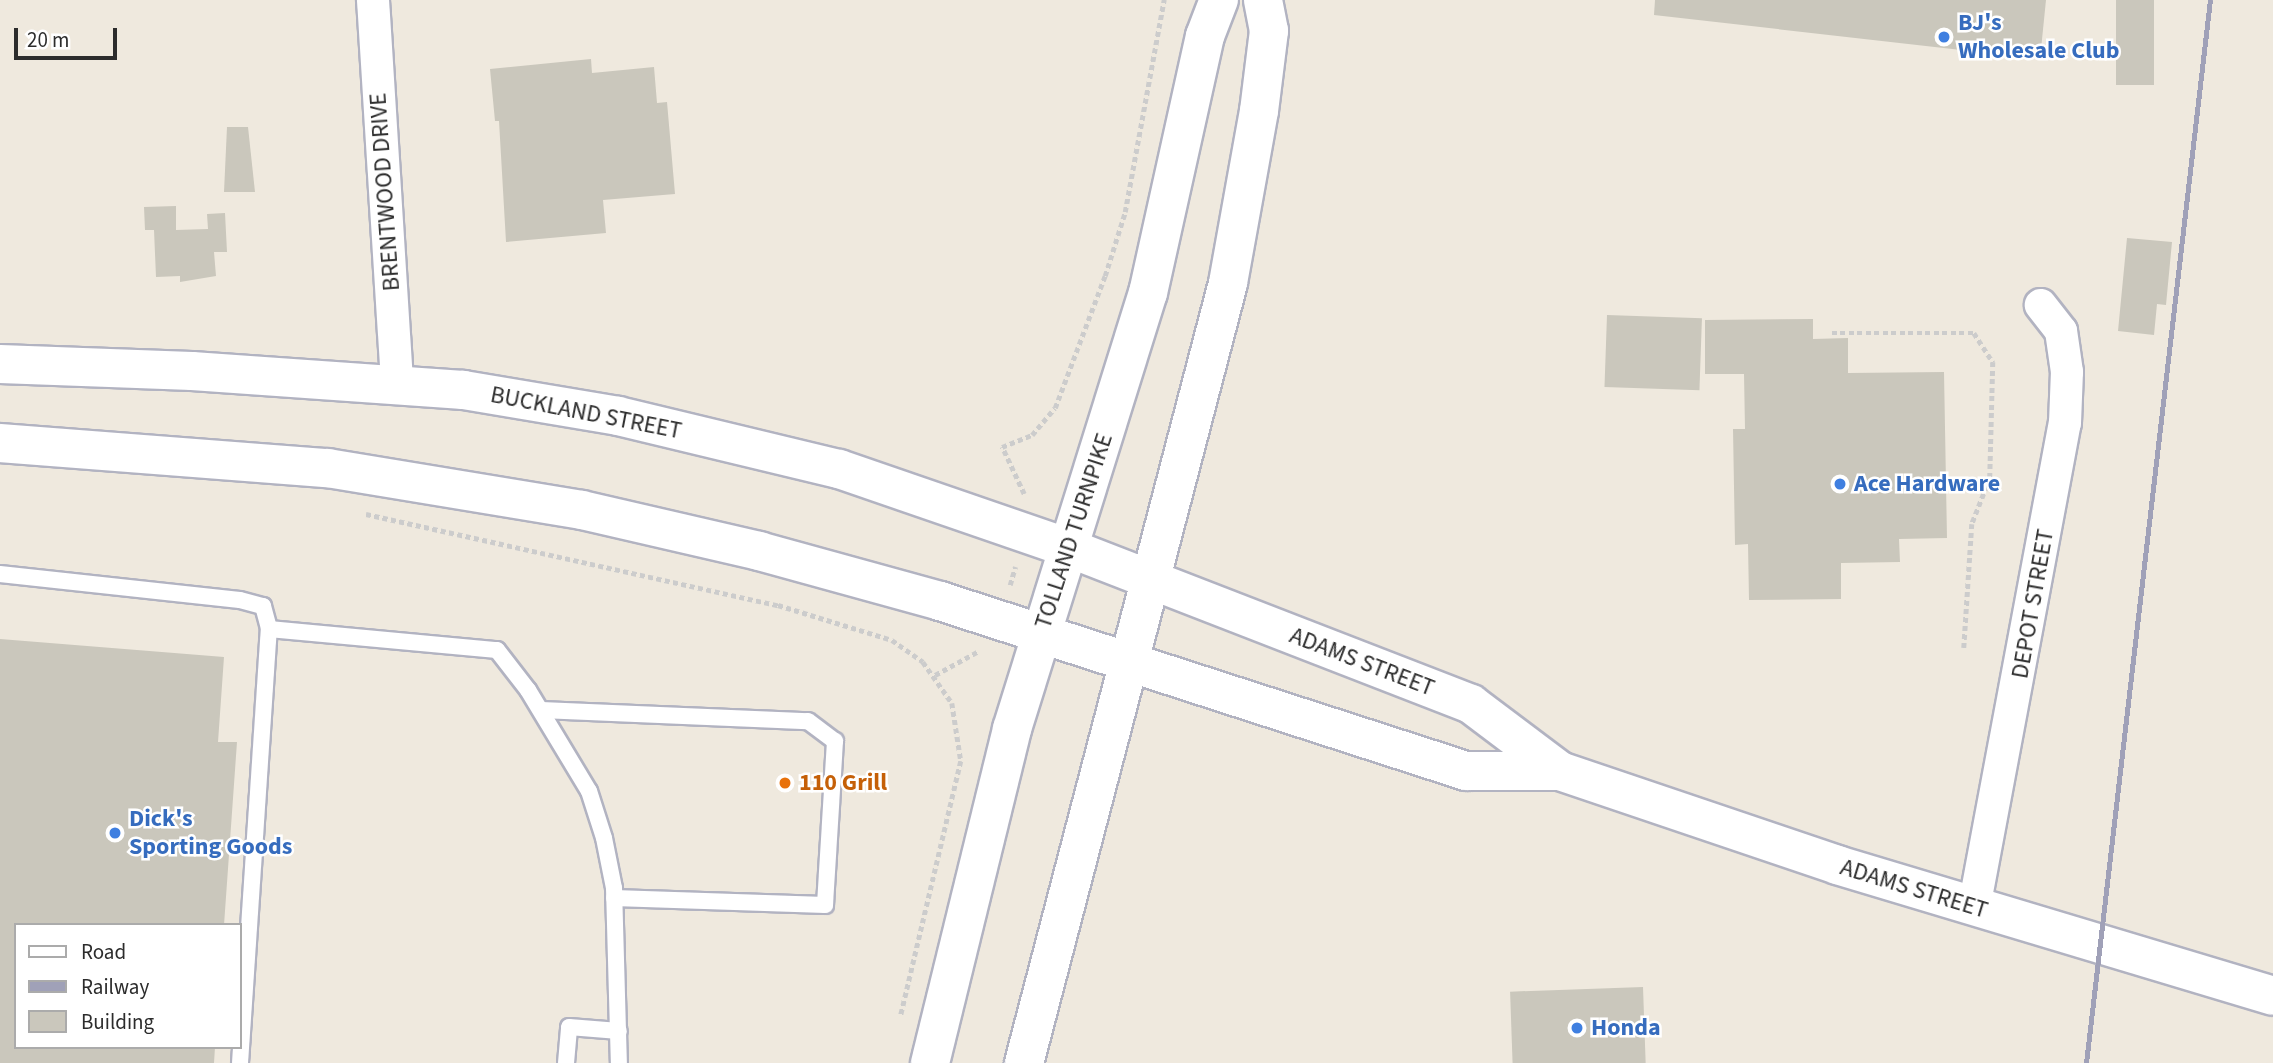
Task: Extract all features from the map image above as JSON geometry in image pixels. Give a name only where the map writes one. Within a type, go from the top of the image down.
[{"type":"main road","name":"TOLLAND TURNPIKE","points":[[930,1063],[992,802],[1148,293],[1205,36],[1219,0]]},
{"type":"main road","points":[[1024,1063],[1238,236],[1269,31],[1263,0]]},
{"type":"main road","name":"BUCKLAND STREET","points":[[0,364],[397,385],[511,397],[691,432],[839,469],[1024,532],[1149,579]]},
{"type":"main road","points":[[0,443],[257,460],[497,494],[759,551],[1042,632],[1127,660]]},
{"type":"main road","name":"ADAMS STREET","points":[[1149,579],[1471,704],[1560,771]]},
{"type":"main road","name":"ADAMS STREET","points":[[1127,660],[1466,771],[1560,771],[1974,908],[2273,996]]},
{"type":"street","name":"BRENTWOOD DRIVE","points":[[373,0],[397,385]]},
{"type":"street","name":"DEPOT STREET","points":[[1974,908],[2065,423],[2067,372],[2061,331],[2041,305]]},
{"type":"lane","points":[[0,574],[240,600],[263,606],[268,629],[242,1032]]},
{"type":"lane","points":[[268,629],[497,650],[541,710],[589,791],[604,838],[614,898],[619,1063]]},
{"type":"lane","points":[[541,710],[808,721],[835,741],[825,905],[614,898]]},
{"type":"lane","points":[[566,1063],[569,1027],[619,1031]]},
{"type":"path","points":[[935,675],[994,642],[1030,506],[1002,447],[1032,435],[1055,408],[1105,276],[1125,212],[1164,0]]},
{"type":"path","points":[[1832,333],[1974,333],[1993,362],[1990,478],[1972,524],[1964,648]]},
{"type":"path","points":[[362,513],[778,605],[892,640],[935,675],[955,714],[961,761],[899,1023]]},
{"type":"building","name":"BJ's Wholesale Club","points":[[1655,0],[2046,0],[2040,59],[1654,15]]},
{"type":"building","points":[[2116,0],[2154,0],[2154,85],[2116,85]]},
{"type":"building","points":[[591,59],[592,73],[654,67],[657,103],[667,102],[675,194],[603,200],[606,233],[506,242],[499,121],[495,121],[490,69]]},
{"type":"building","points":[[227,127],[248,127],[255,192],[224,192]]},
{"type":"building","points":[[176,206],[176,230],[208,229],[207,214],[225,213],[227,252],[214,252],[216,276],[180,282],[180,276],[156,277],[154,230],[145,230],[144,207]]},
{"type":"building","points":[[2127,238],[2172,242],[2166,305],[2157,304],[2154,335],[2118,331]]},
{"type":"building","points":[[1607,315],[1702,318],[1699,390],[1604,387]]},
{"type":"building","name":"Ace Hardware","points":[[1813,319],[1813,339],[1848,338],[1848,373],[1944,372],[1947,538],[1899,539],[1900,562],[1841,563],[1841,599],[1749,600],[1748,544],[1735,545],[1733,429],[1745,429],[1744,374],[1705,374],[1705,320]]},
{"type":"building","name":"Dick's Sporting Goods","points":[[0,639],[224,657],[218,742],[237,742],[224,923],[14,923],[14,1049],[215,1049],[214,1063],[0,1063]]},
{"type":"building","name":"Honda","points":[[1643,987],[1646,1063],[1513,1063],[1510,992]]},
{"type":"railway","points":[[2086,1063],[2210,0]]},
{"type":"place","name":"BJ's Wholesale Club","points":[[1944,37]]},
{"type":"place","name":"Ace Hardware","points":[[1840,484]]},
{"type":"place","name":"110 Grill","points":[[785,783]]},
{"type":"place","name":"Dick's Sporting Goods","points":[[115,833]]},
{"type":"place","name":"Honda","points":[[1577,1028]]}]
